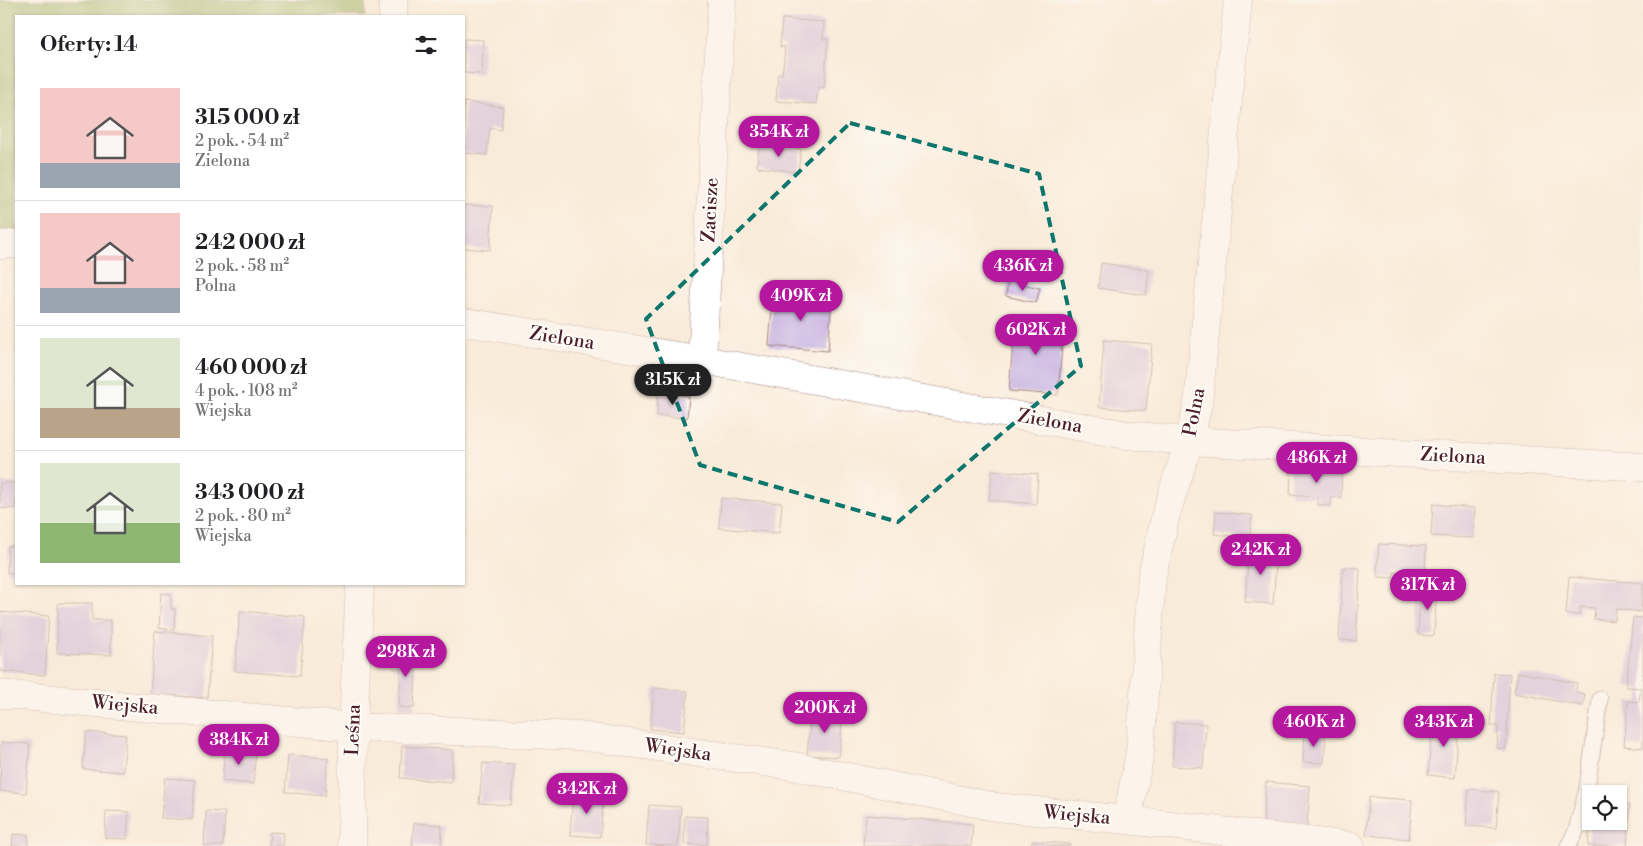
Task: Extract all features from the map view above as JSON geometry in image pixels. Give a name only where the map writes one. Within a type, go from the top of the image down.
[{"type":"street","points":[[393,0],[393,15]]},
{"type":"street","name":"Zacisze","points":[[702,360],[722,0]]},
{"type":"street","name":"Polna","points":[[1128,820],[1140,752],[1152,576],[1166,514],[1189,441],[1198,404],[1238,0]]},
{"type":"street","points":[[0,246],[15,244]]},
{"type":"street","name":"Zielona","points":[[465,322],[702,360],[1127,434],[1189,441],[1643,467]]},
{"type":"street","name":"Leśna","points":[[352,846],[353,727],[360,585]]},
{"type":"street","name":"Wiejska","points":[[0,694],[353,727],[579,736],[792,766],[996,807],[1351,846]]},
{"type":"lane","points":[[1568,846],[1576,831],[1587,788],[1600,700]]},
{"type":"highlighted area","points":[[850,123],[1039,174],[1081,366],[898,522],[700,465],[646,319]]},
{"type":"green space","points":[[0,0],[365,0],[365,15],[15,15],[15,229],[0,230]]},
{"type":"building","points":[[782,19],[824,22],[823,39],[828,39],[824,88],[818,87],[816,104],[776,101],[778,74],[782,74],[785,47],[780,47]]},
{"type":"building","points":[[465,39],[483,40],[482,74],[465,73]]},
{"type":"building","points":[[465,102],[503,107],[501,130],[490,128],[487,155],[465,153]]},
{"type":"building","points":[[759,145],[801,149],[798,172],[757,167]]},
{"type":"building","points":[[465,205],[493,206],[490,250],[465,248]]},
{"type":"building","points":[[1101,263],[1149,270],[1146,295],[1098,288]]},
{"type":"building","points":[[1008,281],[1040,288],[1036,303],[1006,296]]},
{"type":"building","points":[[773,293],[832,297],[828,351],[769,346]]},
{"type":"building","points":[[1015,318],[1064,322],[1058,395],[1009,391]]},
{"type":"building","points":[[1104,340],[1152,344],[1146,411],[1099,407]]},
{"type":"building","points":[[658,393],[689,396],[687,418],[657,416]]},
{"type":"building","points":[[1291,468],[1342,470],[1341,498],[1331,497],[1331,506],[1318,505],[1318,497],[1290,495]]},
{"type":"building","points":[[992,470],[1038,474],[1036,504],[989,500]]},
{"type":"building","points":[[0,483],[15,483],[15,509],[0,508]]},
{"type":"building","points":[[721,498],[782,503],[779,533],[719,528]]},
{"type":"building","points":[[1433,504],[1475,508],[1473,538],[1431,536]]},
{"type":"building","points":[[1216,512],[1252,515],[1250,538],[1214,534]]},
{"type":"building","points":[[1379,544],[1426,546],[1425,582],[1408,582],[1409,573],[1394,572],[1393,578],[1379,577],[1377,572]]},
{"type":"building","points":[[8,546],[15,546],[15,573],[7,573]]},
{"type":"building","points":[[1249,549],[1277,551],[1273,604],[1245,602]]},
{"type":"building","points":[[1343,567],[1360,568],[1356,641],[1339,640]]},
{"type":"building","points":[[1569,577],[1643,583],[1641,612],[1616,609],[1615,621],[1594,619],[1595,608],[1580,607],[1580,615],[1566,614]]},
{"type":"building","points":[[1421,586],[1437,587],[1434,636],[1418,635]]},
{"type":"building","points":[[161,593],[171,594],[171,609],[175,609],[174,630],[159,628]]},
{"type":"building","points":[[58,603],[92,603],[92,620],[111,620],[111,655],[57,653]]},
{"type":"building","points":[[240,611],[305,617],[300,676],[235,671]]},
{"type":"building","points":[[0,612],[49,616],[45,675],[0,671]]},
{"type":"building","points":[[1633,617],[1643,618],[1643,748],[1624,746],[1628,701],[1639,702],[1641,688],[1626,687]]},
{"type":"building","points":[[155,631],[212,636],[207,698],[150,694]]},
{"type":"building","points":[[395,652],[415,653],[414,708],[399,707],[401,669],[394,669]]},
{"type":"building","points":[[1518,672],[1577,683],[1576,692],[1585,694],[1583,706],[1514,693]]},
{"type":"building","points":[[1494,673],[1510,674],[1506,749],[1497,748],[1498,726],[1491,726]]},
{"type":"building","points":[[654,688],[688,691],[684,732],[650,729]]},
{"type":"building","points":[[811,712],[843,714],[839,757],[807,755]]},
{"type":"building","points":[[1433,719],[1459,721],[1455,778],[1428,775]]},
{"type":"building","points":[[1175,722],[1206,724],[1203,768],[1172,766]]},
{"type":"building","points":[[86,732],[126,735],[123,772],[83,769]]},
{"type":"building","points":[[1305,733],[1326,735],[1324,763],[1303,762]]},
{"type":"building","points":[[1,742],[30,744],[26,793],[0,791]]},
{"type":"building","points":[[402,746],[453,750],[451,782],[400,778]]},
{"type":"building","points":[[225,748],[256,751],[253,784],[222,781]]},
{"type":"building","points":[[288,755],[328,758],[325,796],[285,792]]},
{"type":"building","points":[[483,763],[514,765],[511,805],[479,803]]},
{"type":"building","points":[[165,778],[195,780],[192,820],[161,818]]},
{"type":"building","points":[[1266,782],[1310,786],[1307,827],[1263,824]]},
{"type":"building","points":[[1469,789],[1499,792],[1496,828],[1466,826]]},
{"type":"building","points":[[573,792],[604,795],[600,837],[570,835]]},
{"type":"building","points":[[1369,797],[1412,800],[1409,839],[1366,835]]},
{"type":"building","points":[[649,805],[681,807],[678,846],[646,845]]},
{"type":"building","points":[[1627,805],[1630,805],[1627,846],[1588,846],[1589,830],[1627,830]]},
{"type":"building","points":[[106,811],[129,812],[127,839],[105,838]]},
{"type":"building","points":[[206,811],[225,812],[223,846],[204,846]]},
{"type":"building","points":[[866,815],[973,824],[971,846],[863,846]]},
{"type":"building","points":[[685,816],[708,817],[707,845],[684,844]]},
{"type":"building","points":[[414,823],[442,825],[441,846],[412,846]]},
{"type":"building","points":[[270,832],[284,833],[283,846],[269,846]]},
{"type":"building","points":[[13,834],[28,835],[28,846],[12,846]]},
{"type":"building","points":[[1032,841],[1070,844],[1069,846],[1031,846]]}]
